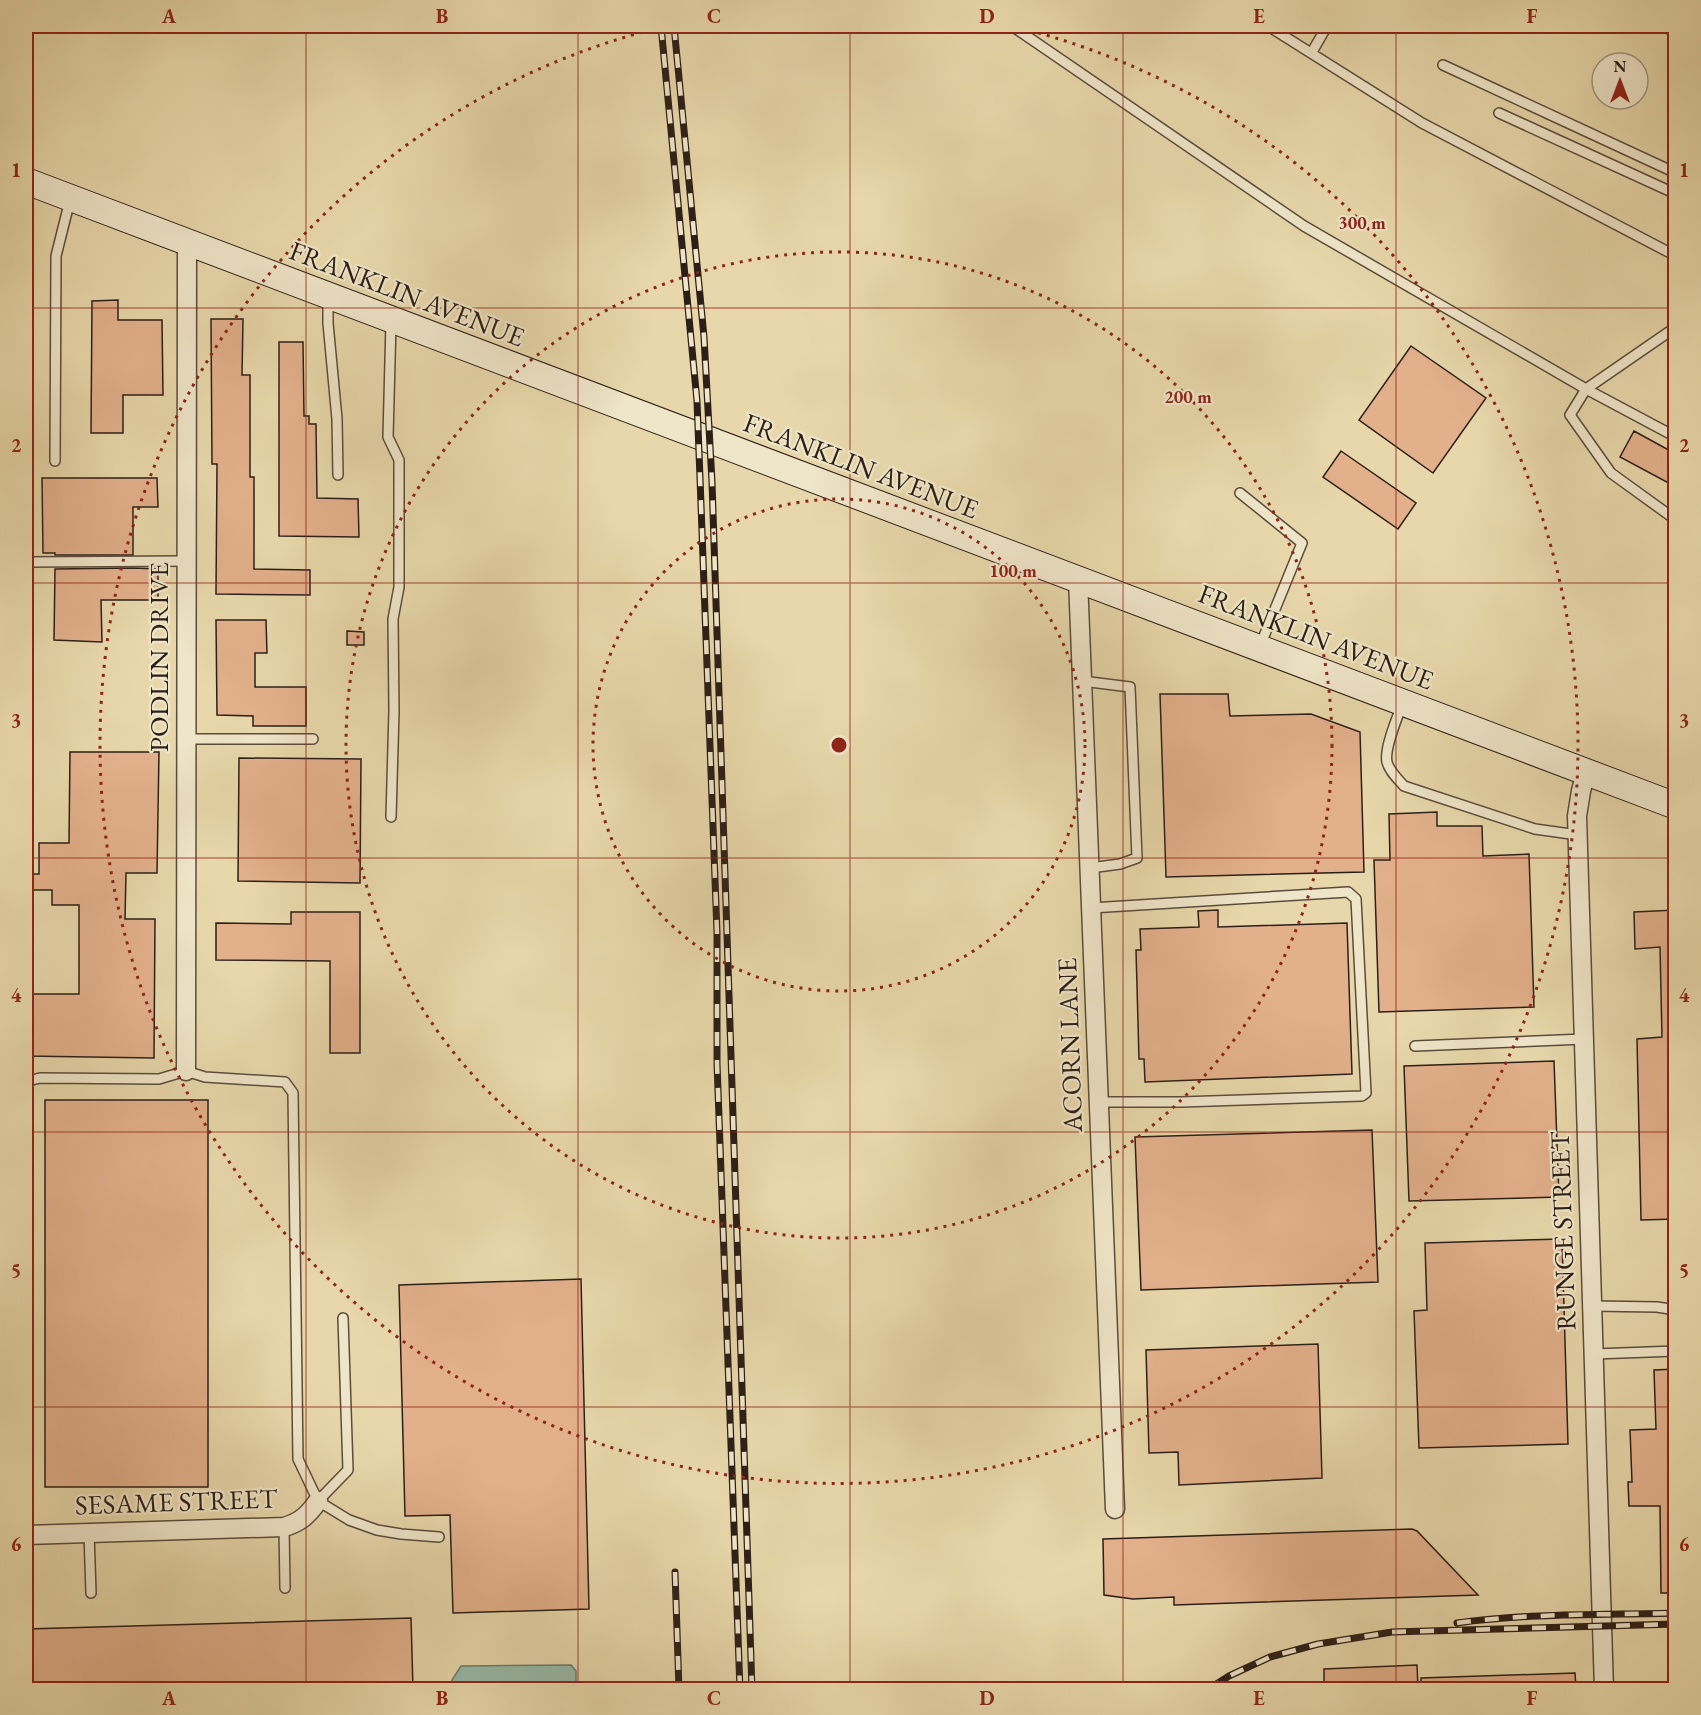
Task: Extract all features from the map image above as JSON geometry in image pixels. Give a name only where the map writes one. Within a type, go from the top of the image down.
[{"type":"main road","name":"FRANKLIN AVENUE","points":[[26,181],[1676,806]]},
{"type":"street","name":"PODLIN DRIVE","points":[[186,1071],[188,242]]},
{"type":"street","name":"ACORN LANE","points":[[1078,579],[1115,1509]]},
{"type":"street","name":"RUNGE STREET","points":[[1586,772],[1577,816],[1604,1689]]},
{"type":"street","name":"SESAME STREET","points":[[26,1535],[284,1527],[298,1523],[318,1501]]},
{"type":"lane","points":[[1012,26],[1304,226],[1586,389],[1676,437]]},
{"type":"lane","points":[[1269,26],[1422,123],[1676,256]]},
{"type":"lane","points":[[1312,52],[1327,26]]},
{"type":"lane","points":[[1659,26],[1676,31]]},
{"type":"lane","points":[[1443,65],[1676,173]]},
{"type":"lane","points":[[1499,113],[1676,194]]},
{"type":"lane","points":[[55,461],[56,256],[71,198]]},
{"type":"lane","points":[[327,295],[338,419],[338,475]]},
{"type":"lane","points":[[391,319],[388,437],[399,460],[399,587],[393,619],[392,816]]},
{"type":"lane","points":[[1676,327],[1586,389],[1570,415],[1611,473],[1676,519]]},
{"type":"lane","points":[[1240,493],[1302,543],[1259,648]]},
{"type":"lane","points":[[26,560],[27,562],[186,561]]},
{"type":"lane","points":[[1082,681],[1130,687],[1137,858],[1120,864],[1090,868]]},
{"type":"lane","points":[[1402,702],[1387,753],[1387,762],[1404,786],[1535,829],[1578,835]]},
{"type":"lane","points":[[186,739],[313,739]]},
{"type":"lane","points":[[1091,908],[1348,892],[1356,899],[1363,1009],[1366,1093],[1362,1096],[1181,1102],[1099,1101]]},
{"type":"lane","points":[[1415,1046],[1584,1039]]},
{"type":"lane","points":[[26,1084],[28,1081],[39,1078],[159,1079],[186,1071],[205,1077],[285,1082],[293,1093],[298,1459],[318,1501],[349,1520],[377,1530],[417,1537],[439,1537]]},
{"type":"lane","points":[[1592,1306],[1657,1307],[1676,1310]]},
{"type":"lane","points":[[318,1501],[348,1470],[343,1317]]},
{"type":"lane","points":[[1594,1354],[1676,1351]]},
{"type":"lane","points":[[284,1527],[285,1588]]},
{"type":"lane","points":[[89,1533],[91,1593]]},
{"type":"shaded area","points":[[571,1665],[576,1671],[576,1689],[451,1689],[452,1680],[461,1666]]},
{"type":"building","points":[[118,300],[118,320],[162,320],[163,395],[123,395],[123,433],[91,433],[92,301]]},
{"type":"building","points":[[211,319],[243,319],[242,375],[250,375],[250,477],[254,477],[254,569],[310,570],[310,595],[216,594],[217,464],[212,464]]},
{"type":"building","points":[[279,342],[303,342],[304,416],[309,416],[309,424],[316,424],[317,498],[358,499],[359,537],[279,536]]},
{"type":"building","points":[[1411,346],[1486,398],[1433,473],[1359,420]]},
{"type":"building","points":[[1634,431],[1676,454],[1676,487],[1620,457]]},
{"type":"building","points":[[1341,451],[1416,503],[1398,529],[1323,477]]},
{"type":"building","points":[[42,478],[157,478],[158,507],[133,507],[133,555],[43,553]]},
{"type":"building","points":[[55,569],[158,569],[158,600],[101,600],[102,642],[54,640]]},
{"type":"building","points":[[216,620],[266,620],[267,653],[255,653],[255,687],[306,687],[306,726],[253,726],[253,716],[217,715]]},
{"type":"building","points":[[347,631],[364,632],[364,645],[347,645]]},
{"type":"building","points":[[1160,694],[1228,694],[1230,716],[1311,714],[1360,732],[1364,872],[1166,877]]},
{"type":"building","points":[[70,752],[159,752],[157,873],[126,873],[125,919],[155,919],[154,1058],[26,1056],[26,994],[79,994],[79,905],[52,905],[52,890],[26,890],[26,874],[39,874],[39,843],[69,843]]},
{"type":"building","points":[[239,758],[361,759],[360,883],[238,881]]},
{"type":"building","points":[[1437,812],[1437,826],[1482,826],[1483,856],[1529,854],[1534,1007],[1379,1012],[1374,860],[1390,860],[1389,814]]},
{"type":"building","points":[[1218,910],[1218,927],[1347,923],[1352,1074],[1145,1082],[1144,1059],[1139,1059],[1136,950],[1141,950],[1140,929],[1199,927],[1198,911]]},
{"type":"building","points":[[1676,910],[1676,1219],[1641,1220],[1637,1039],[1662,1037],[1660,947],[1635,949],[1634,912]]},
{"type":"building","points":[[291,912],[360,912],[360,1053],[330,1053],[330,961],[216,960],[216,923],[291,924]]},
{"type":"building","points":[[1554,1061],[1559,1197],[1409,1201],[1404,1066]]},
{"type":"building","points":[[45,1100],[208,1100],[208,1487],[45,1487]]},
{"type":"building","points":[[1372,1130],[1378,1282],[1141,1290],[1135,1137]]},
{"type":"building","points":[[1562,1239],[1568,1444],[1419,1448],[1414,1311],[1427,1310],[1425,1243]]},
{"type":"building","points":[[581,1279],[589,1609],[453,1613],[450,1515],[405,1516],[399,1285]]},
{"type":"building","points":[[1318,1344],[1322,1478],[1179,1485],[1178,1452],[1149,1453],[1146,1350]]},
{"type":"building","points":[[1676,1369],[1676,1593],[1661,1593],[1660,1506],[1629,1506],[1628,1482],[1632,1482],[1630,1430],[1656,1429],[1654,1370]]},
{"type":"building","points":[[1412,1529],[1417,1531],[1478,1595],[1174,1605],[1174,1597],[1133,1599],[1104,1595],[1103,1539]]},
{"type":"building","points":[[411,1618],[413,1689],[26,1689],[26,1629]]},
{"type":"building","points":[[1417,1665],[1418,1689],[1324,1689],[1324,1669]]},
{"type":"building","points":[[1575,1673],[1576,1689],[1421,1689],[1421,1678]]},
{"type":"railway","points":[[661,26],[697,401],[717,933],[717,1063],[740,1690]]},
{"type":"railway","points":[[674,26],[704,337],[712,482],[752,1690]]},
{"type":"railway","points":[[675,1572],[679,1690]]},
{"type":"railway","points":[[1457,1623],[1539,1616],[1676,1613]]},
{"type":"railway","points":[[1207,1690],[1229,1676],[1270,1657],[1318,1644],[1392,1632],[1676,1624]]}]
